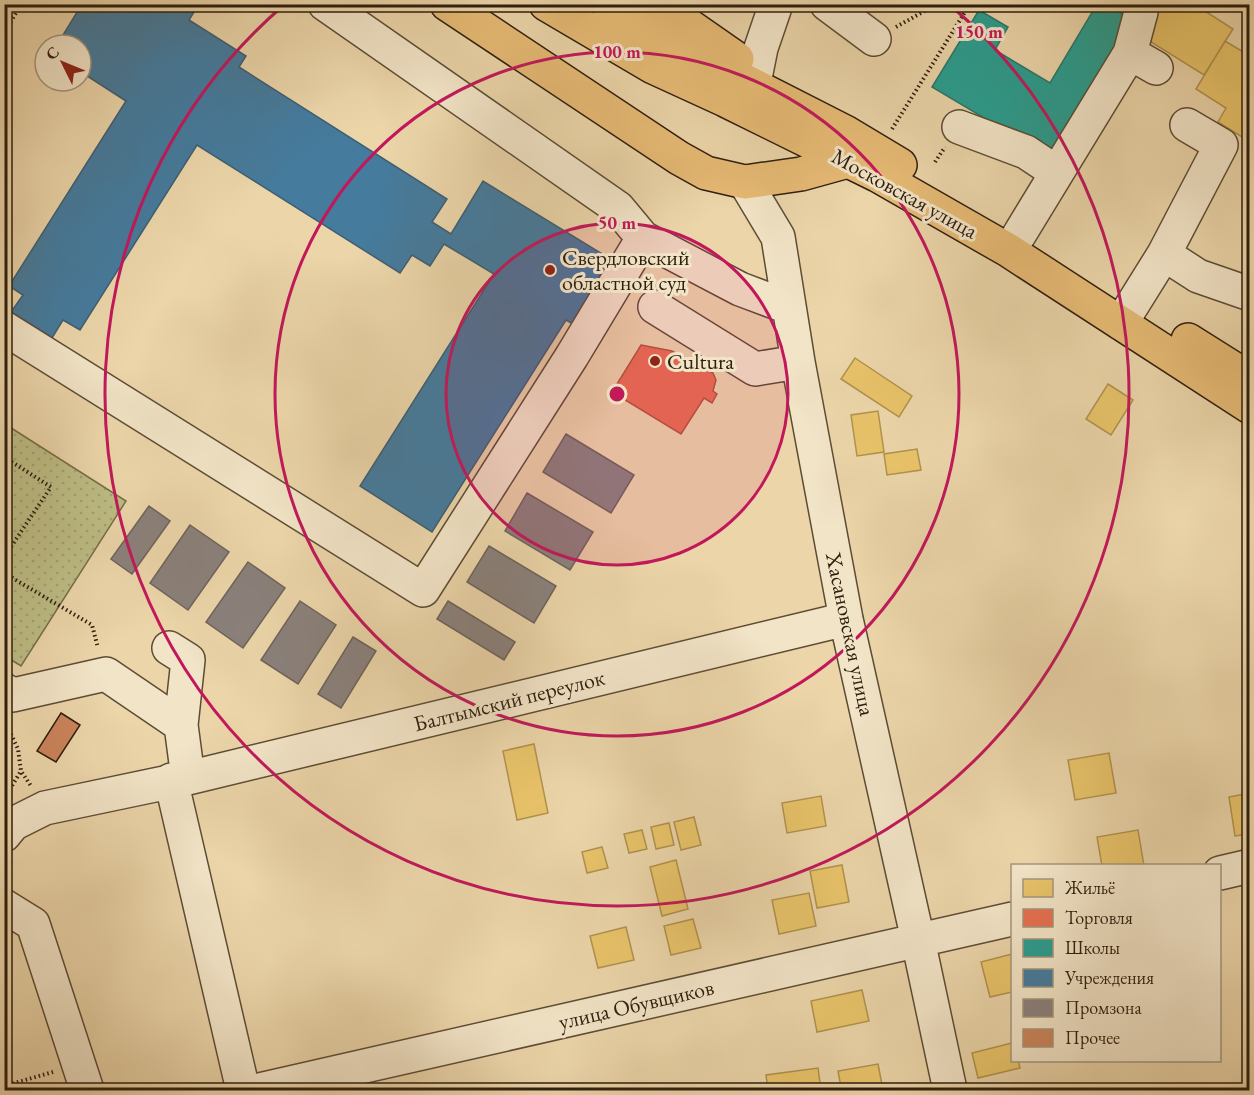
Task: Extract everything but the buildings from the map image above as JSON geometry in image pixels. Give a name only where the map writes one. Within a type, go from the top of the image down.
[{"type":"main road","points":[[447,4],[678,158],[706,173],[745,182],[801,174],[847,146],[756,73],[658,4]]},
{"type":"main road","name":"Московская улица","points":[[546,4],[653,66],[847,146],[1019,235],[1250,407]]},
{"type":"main road","name":"Московская улица","points":[[608,4],[668,42],[847,146],[1008,250],[1250,379]]},
{"type":"street","points":[[326,4],[618,208],[643,238],[740,289],[788,308]]},
{"type":"street","points":[[756,73],[761,48],[776,4]]},
{"type":"street","points":[[827,4],[874,39]]},
{"type":"street","points":[[1019,235],[1056,172],[1143,60],[1141,12]]},
{"type":"street","points":[[1127,314],[1164,254],[1221,145],[1187,125]]},
{"type":"street","points":[[959,127],[1026,152],[1056,172]]},
{"type":"street","name":"Хасановская улица","points":[[745,182],[778,237],[788,308],[846,619],[950,1090]]},
{"type":"street","points":[[4,328],[423,590],[572,356],[643,238]]},
{"type":"street","points":[[1164,254],[1198,276],[1250,294]]},
{"type":"street","points":[[655,307],[755,369],[798,362]]},
{"type":"street","name":"Балтымский переулок","points":[[4,835],[13,824],[45,808],[179,779],[846,619]]},
{"type":"street","points":[[169,648],[188,660],[181,725],[179,779],[243,1090]]},
{"type":"street","points":[[4,690],[12,695],[106,674],[181,725]]},
{"type":"street","points":[[1221,873],[1250,866]]},
{"type":"street","points":[[4,906],[33,924],[83,1077]]},
{"type":"street","name":"улица Обувщиков","points":[[259,1090],[1011,919]]},
{"type":"path","points":[[4,34],[21,4]]},
{"type":"path","points":[[874,39],[937,4]]},
{"type":"path","points":[[891,131],[970,4]]},
{"type":"path","points":[[4,456],[51,487],[4,557]]},
{"type":"path","points":[[4,573],[92,625],[106,674]]},
{"type":"path","points":[[4,722],[18,749],[21,771],[45,808]]},
{"type":"path","points":[[4,798],[21,771]]},
{"type":"path","points":[[4,1086],[83,1077]]},
{"type":"shaded area","points":[[8,426],[126,501],[21,666],[5,656],[4,431]]},
{"type":"place","name":"Свердловский областной суд","points":[[550,270]]},
{"type":"place","name":"Cultura","points":[[655,361]]}]
